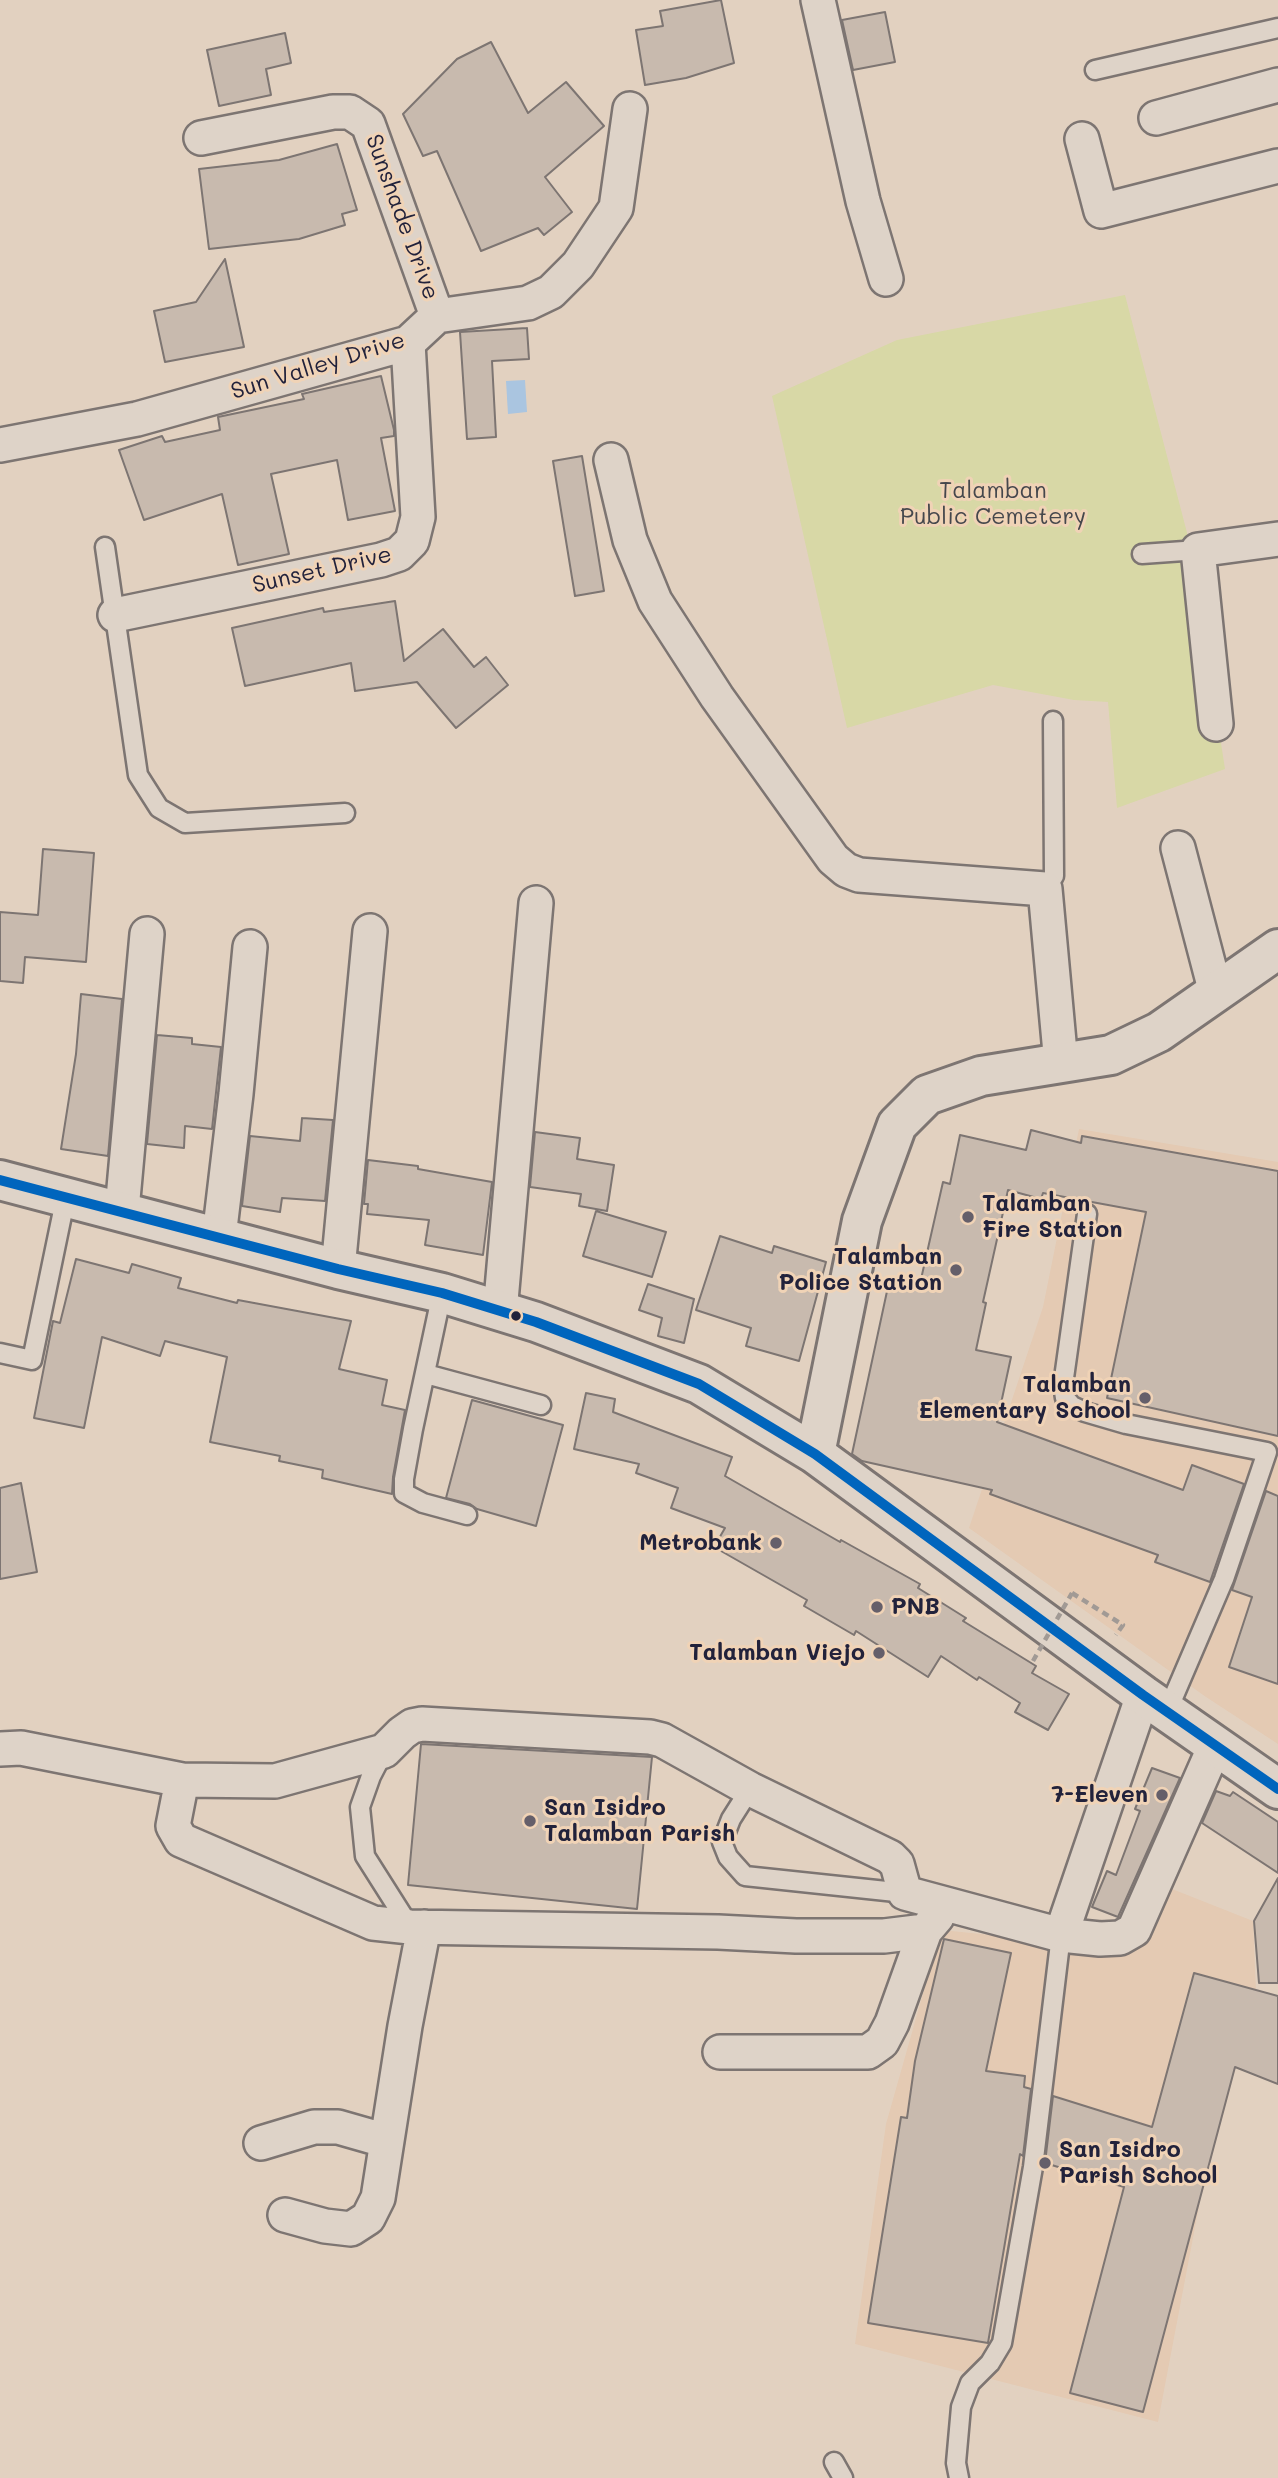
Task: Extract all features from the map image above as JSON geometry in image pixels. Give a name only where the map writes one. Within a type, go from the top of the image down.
[{"type":"main road","points":[[815,1454],[862,1221],[897,1125],[927,1095],[981,1076],[1111,1055],[1159,1032],[1278,949]]},
{"type":"main road","points":[[0,1180],[338,1269],[442,1293],[536,1322],[699,1384],[815,1454],[1155,1703],[1278,1788]]},
{"type":"street","points":[[818,0],[863,201],[886,279]]},
{"type":"street","points":[[1156,118],[1278,85]]},
{"type":"street","points":[[437,316],[528,303],[551,292],[578,265],[616,208],[630,109]]},
{"type":"street","name":"Sunshade Drive","points":[[201,138],[333,112],[350,112],[368,124],[437,316]]},
{"type":"street","points":[[1082,139],[1101,211],[1278,166]]},
{"type":"street","name":"Sun Valley Drive","points":[[0,445],[137,419],[408,343],[437,316]]},
{"type":"street","name":"Sunset Drive","points":[[115,615],[399,554],[412,541],[418,517],[408,343]]},
{"type":"street","points":[[611,460],[630,540],[654,601],[717,697],[833,859],[846,870],[859,875],[1045,889],[1061,1064]]},
{"type":"street","points":[[1216,724],[1198,550],[1278,539]]},
{"type":"street","points":[[1178,848],[1216,993]]},
{"type":"street","points":[[499,1312],[536,903]]},
{"type":"street","points":[[338,1269],[370,931]]},
{"type":"street","points":[[122,1210],[148,934]]},
{"type":"street","points":[[219,1237],[250,947]]},
{"type":"street","points":[[1061,1935],[1155,1703]]},
{"type":"street","points":[[0,1749],[21,1748],[182,1780],[275,1782],[384,1751],[402,1733],[422,1724],[650,1737],[662,1740],[750,1789],[890,1857],[897,1864],[905,1893],[1061,1935],[1100,1939],[1120,1938],[1134,1930],[1215,1746]]},
{"type":"street","points":[[182,1780],[173,1826],[181,1840],[373,1923],[417,1927],[718,1932],[796,1936],[884,1936],[925,1931]]},
{"type":"street","points":[[720,2052],[868,2052],[882,2042],[892,2023],[925,1931],[948,1905]]},
{"type":"street","points":[[285,2215],[324,2226],[351,2229],[368,2218],[378,2198],[405,2026],[417,1927]]},
{"type":"street","points":[[261,2143],[314,2127],[338,2127],[387,2141]]},
{"type":"lane","points":[[1095,70],[1278,28]]},
{"type":"lane","points":[[105,547],[138,775],[159,808],[185,823],[345,813]]},
{"type":"lane","points":[[1142,554],[1198,550]]},
{"type":"lane","points":[[1045,889],[1054,876],[1053,721]]},
{"type":"lane","points":[[0,1353],[32,1360],[66,1196]]},
{"type":"lane","points":[[1087,1214],[1063,1385],[1065,1398],[1072,1406],[1085,1412],[1126,1424],[1272,1451],[1224,1579],[1155,1703]]},
{"type":"lane","points":[[442,1293],[413,1429],[404,1493],[423,1503],[467,1515]]},
{"type":"lane","points":[[426,1374],[541,1405]]},
{"type":"lane","points":[[384,1751],[371,1776],[360,1807],[365,1856],[417,1927]]},
{"type":"lane","points":[[750,1789],[731,1819],[722,1842],[728,1857],[745,1876],[905,1893]]},
{"type":"lane","points":[[959,2478],[956,2463],[961,2407],[970,2383],[990,2362],[1002,2343],[1033,2167],[1061,1935]]},
{"type":"lane","points":[[834,2462],[843,2478]]},
{"type":"path","points":[[1032,1661],[1072,1593]]},
{"type":"shaded area","name":"Talamban Elementary School","points":[[1079,1129],[1278,1162],[1278,1744],[1206,1697],[969,1528],[1043,1307]]},
{"type":"shaded area","name":"San Isidro Parish School","points":[[1162,1885],[1253,1921],[1256,1991],[1200,2201],[1158,2422],[855,2344],[886,2124],[941,1930],[1133,1949]]},
{"type":"green space","name":"Talamban Public Cemetery","points":[[1125,295],[1191,548],[1225,769],[1117,808],[1108,702],[1074,700],[993,685],[847,728],[772,396],[897,340]]},
{"type":"water","points":[[525,380],[527,412],[508,414],[506,381]]},
{"type":"building","points":[[721,0],[734,63],[686,78],[645,85],[636,30],[663,26],[660,11]]},
{"type":"building","points":[[885,12],[895,62],[853,70],[842,20]]},
{"type":"building","points":[[285,33],[291,63],[266,69],[271,95],[219,106],[207,50]]},
{"type":"building","points":[[491,42],[528,113],[566,82],[604,126],[545,177],[572,212],[544,235],[538,228],[481,251],[437,151],[423,156],[403,114],[457,59]]},
{"type":"building","points":[[337,144],[357,210],[342,214],[345,225],[299,239],[209,249],[199,169],[279,160]]},
{"type":"building","points":[[225,259],[244,347],[165,362],[154,311],[196,302]]},
{"type":"building","points":[[527,328],[529,359],[492,361],[496,437],[467,439],[460,332]]},
{"type":"building","points":[[381,376],[394,430],[394,436],[381,438],[395,511],[348,520],[337,460],[271,474],[289,554],[238,565],[222,494],[144,520],[119,450],[162,436],[165,442],[220,430],[218,417],[304,399],[302,394]]},
{"type":"building","points":[[582,456],[604,591],[575,596],[553,461]]},
{"type":"building","points":[[395,601],[404,661],[443,629],[474,667],[486,657],[508,685],[456,728],[417,682],[355,691],[351,663],[245,686],[232,628],[323,608],[324,612]]},
{"type":"building","points":[[43,849],[94,853],[86,962],[25,957],[23,983],[0,981],[0,912],[38,915]]},
{"type":"building","points":[[81,994],[122,999],[108,1156],[61,1149],[76,1054]]},
{"type":"building","points":[[157,1035],[192,1038],[192,1044],[221,1047],[212,1129],[185,1126],[184,1148],[147,1144]]},
{"type":"building","points":[[302,1118],[333,1120],[325,1201],[282,1198],[280,1212],[242,1206],[250,1136],[300,1141]]},
{"type":"building","points":[[1031,1130],[1081,1143],[1082,1136],[1278,1171],[1278,1436],[1107,1398],[1146,1212],[1043,1193],[1041,1199],[1008,1190],[983,1302],[986,1303],[976,1350],[1011,1357],[997,1422],[1183,1490],[1192,1465],[1244,1484],[1210,1582],[1155,1562],[1158,1555],[990,1494],[992,1490],[862,1461],[852,1454],[889,1282],[919,1288],[943,1182],[950,1184],[960,1135],[1026,1150]]},
{"type":"building","points":[[535,1132],[580,1138],[577,1159],[614,1165],[607,1211],[579,1206],[581,1194],[530,1187]]},
{"type":"building","points":[[368,1160],[418,1166],[418,1169],[492,1182],[483,1255],[425,1245],[429,1220],[367,1214],[368,1204],[364,1204]]},
{"type":"building","points":[[596,1211],[666,1232],[652,1277],[583,1256]]},
{"type":"building","points":[[720,1236],[772,1253],[774,1246],[826,1262],[799,1361],[746,1346],[751,1328],[696,1310]]},
{"type":"building","points":[[76,1259],[129,1273],[132,1264],[181,1278],[178,1288],[237,1303],[238,1300],[351,1321],[339,1369],[387,1380],[382,1405],[405,1410],[392,1494],[322,1478],[323,1470],[279,1461],[280,1456],[210,1442],[227,1357],[165,1341],[160,1356],[102,1337],[84,1428],[34,1418],[53,1321],[60,1323]]},
{"type":"building","points":[[648,1284],[694,1299],[684,1343],[658,1336],[662,1318],[639,1310]]},
{"type":"building","points":[[586,1393],[615,1399],[613,1412],[732,1457],[725,1476],[920,1584],[918,1588],[966,1618],[963,1621],[1036,1666],[1032,1673],[1069,1694],[1048,1730],[1015,1712],[1020,1703],[979,1677],[977,1680],[941,1656],[928,1677],[856,1631],[854,1635],[804,1606],[807,1600],[714,1547],[725,1528],[671,1508],[678,1488],[636,1473],[639,1464],[574,1449]]},
{"type":"building","points":[[472,1400],[563,1425],[536,1526],[446,1498]]},
{"type":"building","points":[[21,1483],[37,1572],[0,1579],[0,1488]]},
{"type":"building","points":[[1266,1491],[1278,1496],[1278,1684],[1229,1667],[1252,1597],[1232,1590]]},
{"type":"building","name":"San Isidro Talamban Parish","points":[[421,1744],[652,1757],[637,1909],[408,1885]]},
{"type":"building","points":[[1152,1768],[1180,1778],[1118,1917],[1092,1907],[1107,1871],[1116,1875],[1140,1811],[1135,1809]]},
{"type":"building","points":[[1216,1791],[1230,1796],[1233,1792],[1278,1822],[1278,1873],[1202,1823]]},
{"type":"building","points":[[1278,1878],[1278,1983],[1259,1983],[1254,1921]]},
{"type":"building","points":[[944,1939],[1011,1953],[986,2071],[1025,2076],[1024,2087],[1031,2089],[1023,2156],[1020,2154],[988,2343],[868,2323],[901,2117],[907,2118],[915,2061]]},
{"type":"building","points":[[1194,1973],[1278,1996],[1278,2084],[1235,2067],[1143,2412],[1070,2393],[1124,2187],[1045,2163],[1053,2096],[1152,2127]]},
{"type":"transit line","points":[[0,1180],[338,1269],[442,1293],[536,1322],[699,1384],[815,1454],[1143,1695],[1278,1789]]},
{"type":"place","name":"Talamban Fire Station","points":[[968,1217]]},
{"type":"place","name":"Talamban Police Station","points":[[956,1270]]},
{"type":"place","name":"Talamban Elementary School","points":[[1145,1398]]},
{"type":"place","name":"Metrobank","points":[[776,1543]]},
{"type":"place","name":"PNB","points":[[877,1607]]},
{"type":"place","name":"Talamban Viejo","points":[[879,1653]]},
{"type":"place","name":"7-Eleven","points":[[1162,1795]]},
{"type":"place","name":"San Isidro Talamban Parish","points":[[530,1821]]},
{"type":"place","name":"San Isidro Parish School","points":[[1045,2163]]}]
